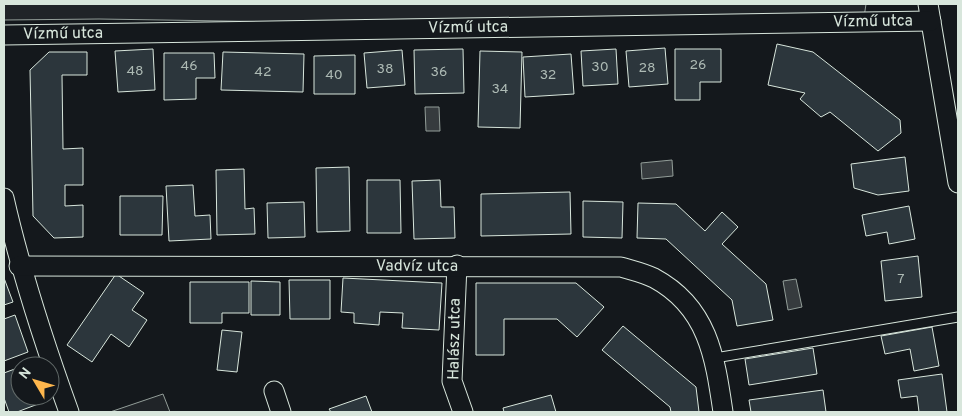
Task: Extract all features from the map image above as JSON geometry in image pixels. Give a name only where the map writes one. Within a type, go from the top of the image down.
[{"type":"street","name":"Vízmű utca","points":[[4,35],[929,13]]},
{"type":"street","points":[[929,13],[958,183]]},
{"type":"street","points":[[4,198],[19,266],[69,412]]},
{"type":"street","name":"Vadvíz utca","points":[[19,266],[457,265],[621,267],[653,278],[681,296],[701,323],[715,358],[723,412]]},
{"type":"street","name":"Halász utca","points":[[457,265],[452,381],[463,412]]},
{"type":"street","points":[[274,391],[281,412]]},
{"type":"lane","points":[[715,358],[958,317]]},
{"type":"shaded area","points":[[4,4],[866,4],[862,31],[99,19],[4,20]]},
{"type":"shaded area","points":[[425,107],[439,107],[440,131],[426,131]]},
{"type":"shaded area","points":[[672,160],[673,176],[642,179],[641,163]]},
{"type":"shaded area","points":[[796,279],[802,307],[788,310],[783,281]]},
{"type":"shaded area","points":[[163,394],[170,412],[110,412]]},
{"type":"building","points":[[777,44],[813,52],[900,120],[901,133],[878,151],[830,112],[821,117],[800,99],[805,93],[768,85]]},
{"type":"building","points":[[665,48],[668,84],[629,87],[626,51]]},
{"type":"building","points":[[153,49],[155,90],[118,92],[115,51]]},
{"type":"building","points":[[463,49],[464,93],[415,94],[414,50]]},
{"type":"building","points":[[616,49],[618,84],[583,86],[581,51]]},
{"type":"building","points":[[675,49],[721,49],[721,82],[700,82],[700,100],[675,100]]},
{"type":"building","points":[[402,50],[405,85],[367,88],[364,53]]},
{"type":"building","points":[[480,51],[522,52],[520,128],[478,127]]},
{"type":"building","points":[[49,52],[87,52],[87,75],[62,75],[63,149],[83,148],[83,185],[65,185],[65,206],[83,205],[83,237],[54,238],[33,216],[30,70]]},
{"type":"building","points":[[223,52],[304,54],[303,92],[221,90]]},
{"type":"building","points":[[164,53],[214,53],[215,78],[196,78],[196,99],[164,100]]},
{"type":"building","points":[[571,54],[574,94],[525,97],[523,57]]},
{"type":"building","points":[[355,55],[355,94],[314,94],[314,56]]},
{"type":"building","points":[[905,157],[909,191],[878,195],[854,188],[851,164]]},
{"type":"building","points":[[349,167],[350,231],[317,232],[316,168]]},
{"type":"building","points":[[244,169],[245,209],[254,208],[255,234],[217,235],[216,170]]},
{"type":"building","points":[[367,180],[400,180],[401,233],[367,233]]},
{"type":"building","points":[[440,180],[441,207],[454,207],[455,238],[414,239],[412,181]]},
{"type":"building","points":[[193,185],[195,216],[210,215],[211,239],[169,241],[166,186]]},
{"type":"building","points":[[570,192],[571,234],[481,236],[481,194]]},
{"type":"building","points":[[120,196],[163,196],[162,235],[120,235]]},
{"type":"building","points":[[583,201],[623,202],[622,238],[583,237]]},
{"type":"building","points":[[304,202],[305,237],[268,238],[267,203]]},
{"type":"building","points":[[638,203],[676,204],[705,231],[722,212],[738,227],[722,244],[766,284],[773,320],[737,326],[732,300],[666,239],[637,238]]},
{"type":"building","points":[[909,206],[915,239],[889,244],[887,232],[866,236],[862,215]]},
{"type":"building","points":[[918,256],[922,297],[885,301],[881,261]]},
{"type":"building","points":[[116,274],[144,293],[132,310],[147,320],[129,347],[111,334],[92,362],[67,345]]},
{"type":"building","points":[[4,278],[13,302],[4,305]]},
{"type":"building","points":[[343,278],[442,283],[439,330],[402,328],[403,313],[380,312],[379,325],[354,323],[354,313],[341,312]]},
{"type":"building","points":[[289,280],[330,280],[330,319],[290,319]]},
{"type":"building","points":[[251,281],[280,282],[280,315],[251,315]]},
{"type":"building","points":[[190,282],[249,282],[249,313],[222,313],[222,323],[190,323]]},
{"type":"building","points":[[476,283],[576,283],[604,307],[577,337],[557,319],[504,319],[504,355],[476,355]]},
{"type":"building","points":[[15,315],[28,352],[17,356],[10,356],[10,359],[4,361],[4,319]]},
{"type":"building","points":[[623,326],[696,387],[699,412],[671,412],[670,407],[602,350]]},
{"type":"building","points":[[932,327],[939,366],[914,371],[910,349],[885,354],[881,336]]},
{"type":"building","points":[[222,330],[242,332],[237,372],[217,370]]},
{"type":"building","points":[[813,348],[817,374],[749,385],[745,359]]},
{"type":"building","points":[[10,371],[10,406],[33,406],[17,412],[9,412],[4,398],[4,373]]},
{"type":"building","points":[[942,374],[947,412],[919,412],[917,396],[901,398],[898,380]]},
{"type":"building","points":[[823,390],[826,412],[751,412],[749,400]]},
{"type":"building","points":[[551,395],[556,412],[504,412],[503,408]]},
{"type":"building","points":[[366,396],[372,412],[331,412],[329,409]]}]
